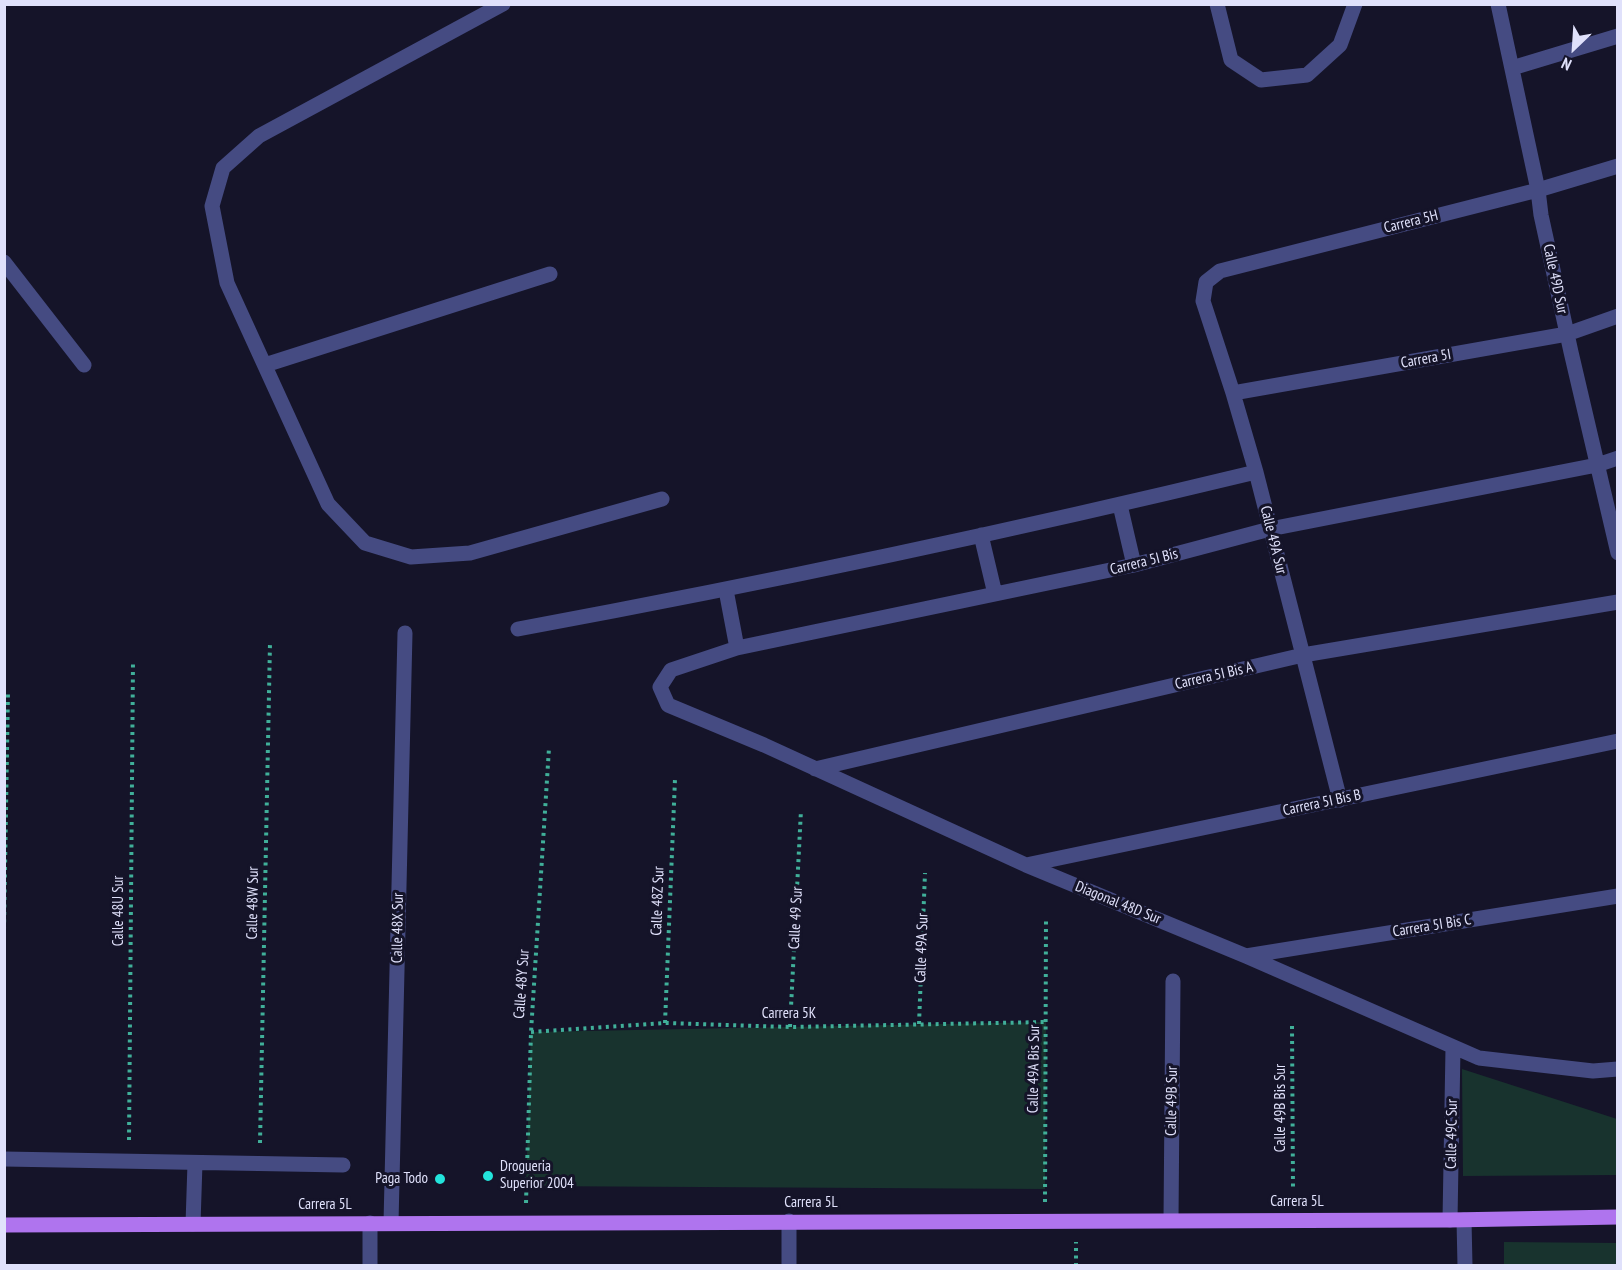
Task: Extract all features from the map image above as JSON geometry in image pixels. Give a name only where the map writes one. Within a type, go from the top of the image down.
[{"type":"main road","name":"Carrera 5L","points":[[4,1226],[525,1222],[1457,1220],[1617,1217]]},
{"type":"street","points":[[503,4],[259,136],[223,168],[212,206],[227,283],[328,504],[364,543],[411,557],[470,553],[662,499]]},
{"type":"street","points":[[1217,4],[1231,60],[1261,80],[1307,75],[1340,45],[1355,4]]},
{"type":"street","name":"Calle 49D Sur","points":[[1498,4],[1538,190],[1541,215],[1617,553]]},
{"type":"street","points":[[1512,68],[1617,36]]},
{"type":"street","name":"Carrera 5H","points":[[1206,282],[1220,271],[1538,190],[1617,166]]},
{"type":"street","points":[[4,262],[84,365]]},
{"type":"street","points":[[265,365],[550,274]]},
{"type":"street","name":"Calle 49A Sur","points":[[1206,282],[1203,301],[1256,472],[1340,800]]},
{"type":"street","name":"Carrera 5I","points":[[1233,393],[1567,334],[1617,316]]},
{"type":"street","name":"Carrera 5I Bis","points":[[671,670],[737,648],[1134,565],[1270,529],[1597,465],[1617,458]]},
{"type":"street","points":[[518,629],[726,590],[1120,505],[1256,472]]},
{"type":"street","points":[[1120,505],[1134,565]]},
{"type":"street","points":[[981,535],[995,594]]},
{"type":"street","points":[[726,590],[737,648]]},
{"type":"street","name":"Carrera 5I Bis A","points":[[815,769],[1304,655],[1617,602]]},
{"type":"street","name":"Calle 48X Sur","points":[[391,1223],[405,633]]},
{"type":"street","name":"Diagonal 48D Sur","points":[[671,670],[660,687],[668,705],[764,745],[1026,865],[1246,956],[1479,1059],[1593,1071],[1617,1069]]},
{"type":"street","name":"Carrera 5I Bis B","points":[[1026,865],[1617,741]]},
{"type":"street","name":"Carrera 5I Bis C","points":[[1246,956],[1617,896]]},
{"type":"street","name":"Calle 49B Sur","points":[[1171,1221],[1173,981]]},
{"type":"street","name":"Calle 49C Sur","points":[[1453,1048],[1457,1220],[1465,1266]]},
{"type":"street","points":[[4,1159],[343,1165]]},
{"type":"street","points":[[193,1224],[195,1162]]},
{"type":"street","points":[[789,1221],[789,1266]]},
{"type":"street","points":[[370,1223],[370,1266]]},
{"type":"path","name":"Calle 48W Sur","points":[[260,1164],[270,643]]},
{"type":"path","name":"Calle 48U Sur","points":[[129,1161],[134,661]]},
{"type":"path","points":[[4,930],[8,692]]},
{"type":"path","name":"Calle 48Y Sur","points":[[525,1222],[531,1032],[549,748]]},
{"type":"path","name":"Calle 48Z Sur","points":[[665,1023],[675,779]]},
{"type":"path","name":"Calle 49 Sur","points":[[790,1027],[801,810]]},
{"type":"path","name":"Calle 49A Sur","points":[[919,1024],[925,873]]},
{"type":"path","name":"Calle 49A Bis Sur","points":[[1046,917],[1046,1221]]},
{"type":"path","name":"Carrera 5K","points":[[531,1032],[665,1023],[790,1027],[1046,1022]]},
{"type":"path","name":"Calle 49B Bis Sur","points":[[1292,1026],[1293,1189]]},
{"type":"green space","points":[[1046,1022],[1045,1189],[526,1186],[531,1032]]},
{"type":"green space","points":[[1462,1069],[1617,1119],[1617,1175],[1463,1176]]},
{"type":"green space","points":[[1504,1242],[1617,1243],[1617,1265],[1504,1265]]},
{"type":"place","name":"Drogueria Superior 2004","points":[[488,1176]]},
{"type":"place","name":"Paga Todo","points":[[440,1179]]}]
